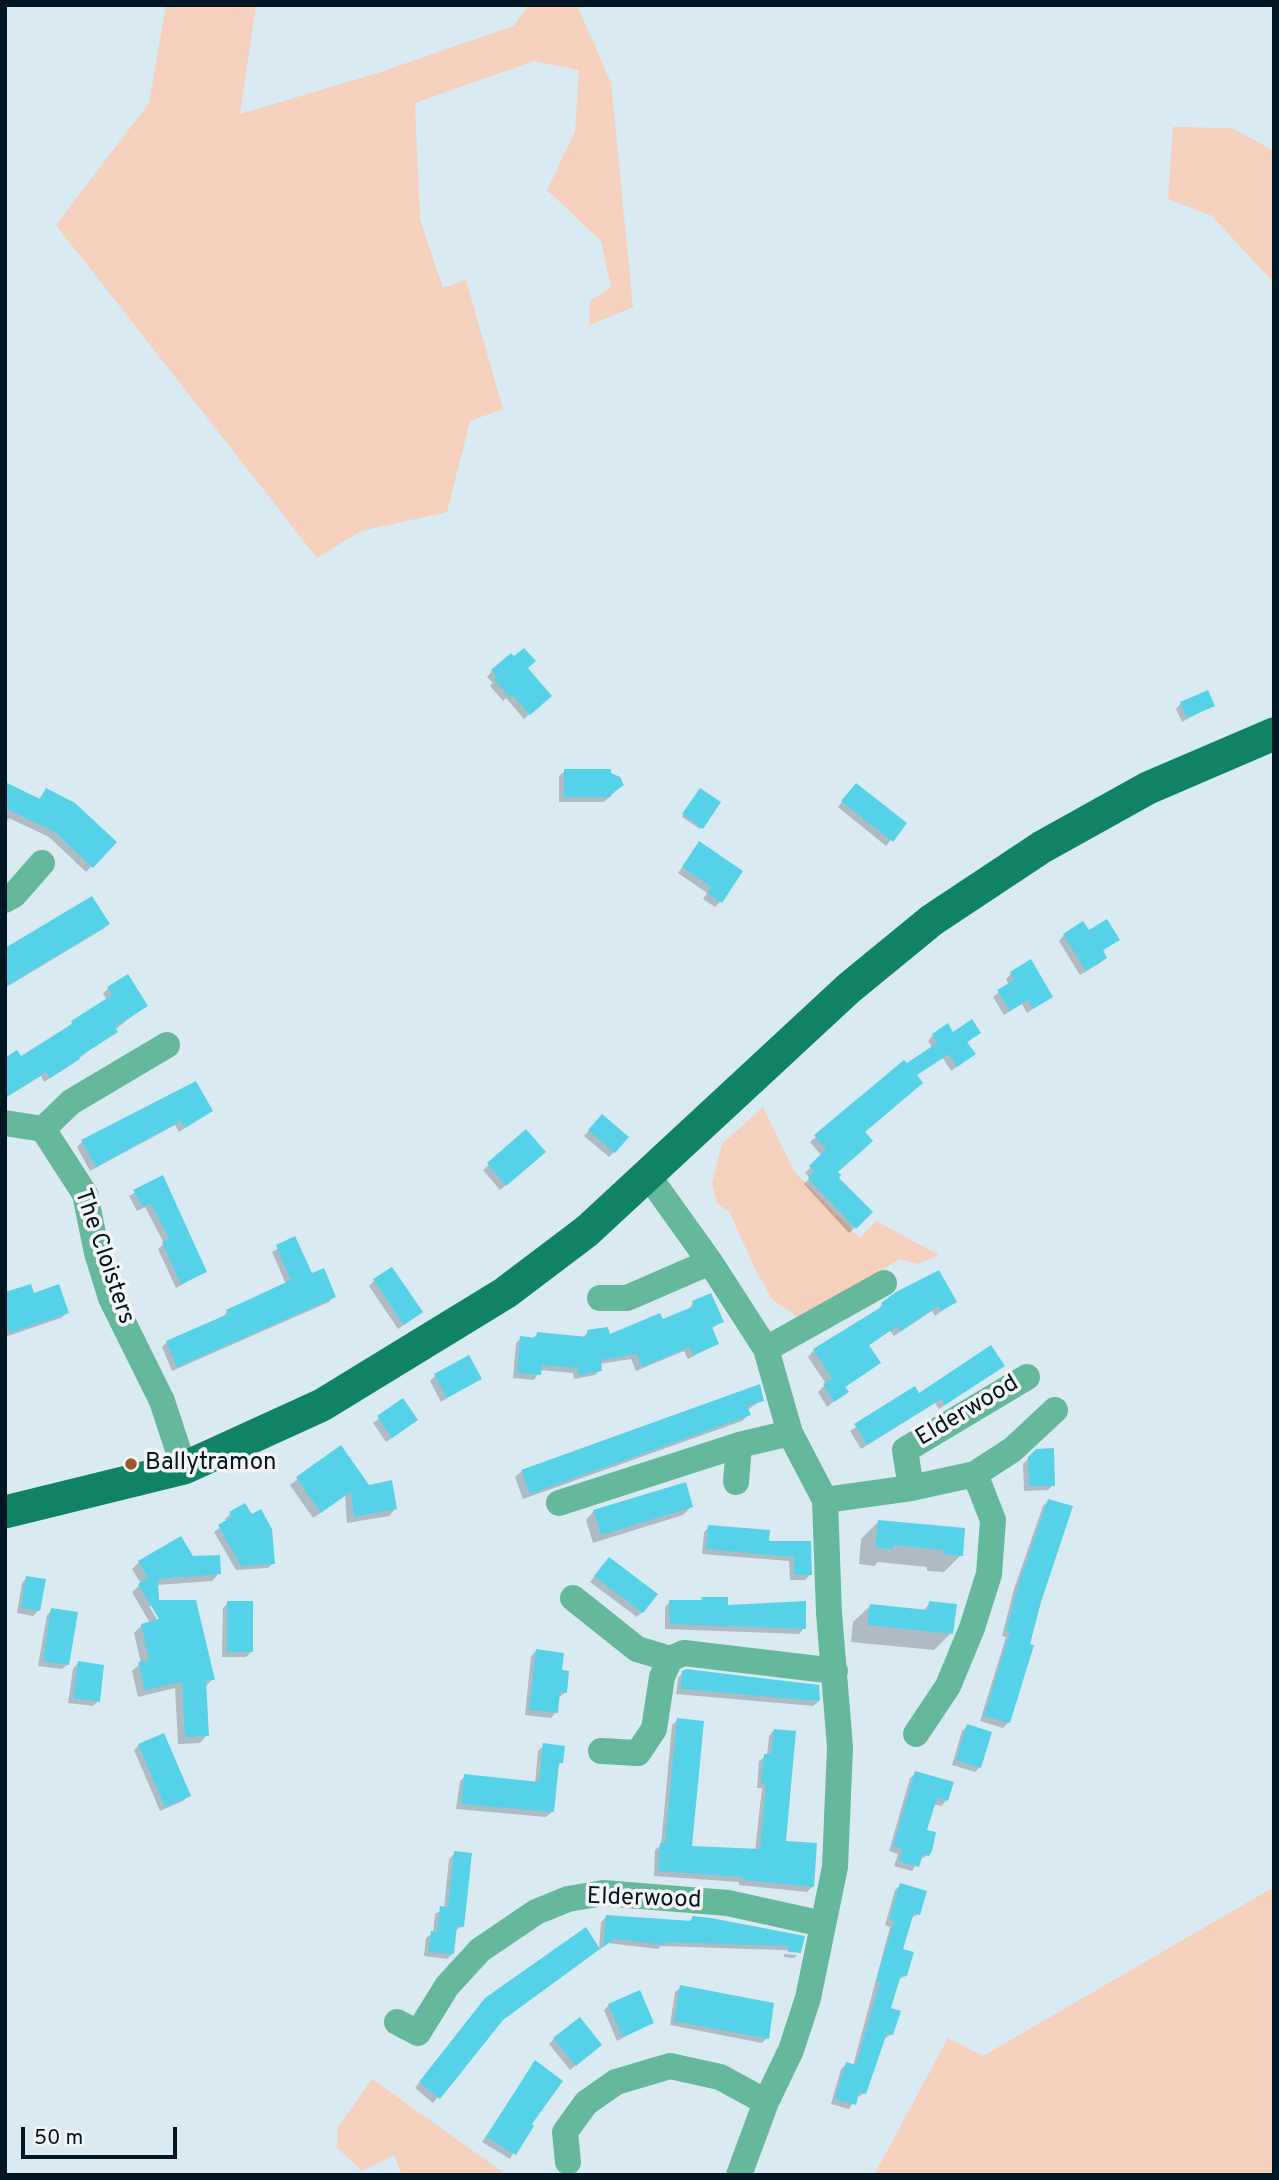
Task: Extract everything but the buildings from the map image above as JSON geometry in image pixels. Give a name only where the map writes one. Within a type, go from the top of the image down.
[{"type":"main road","points":[[5,1513],[184,1468],[322,1405],[505,1293],[587,1231],[849,988],[932,920],[1042,848],[1148,788],[1274,734]]},
{"type":"street","points":[[5,900],[14,895],[42,863]]},
{"type":"street","points":[[5,1123],[43,1129],[71,1102],[167,1045]]},
{"type":"street","name":"The Cloisters","points":[[43,1129],[85,1194],[97,1253],[111,1298],[162,1401],[184,1468]]},
{"type":"street","points":[[646,1174],[710,1262],[766,1349],[790,1433],[825,1500],[828,1613],[835,1671],[840,1799],[835,1867],[808,1998],[791,2050],[766,2102],[739,2175]]},
{"type":"street","points":[[600,1298],[627,1298],[710,1262]]},
{"type":"street","points":[[766,1349],[884,1283]]},
{"type":"street","name":"Elderwood","points":[[911,1488],[905,1450],[1027,1377]]},
{"type":"street","name":"Elderwood","points":[[825,1500],[911,1488],[975,1474],[1013,1450],[1055,1410]]},
{"type":"street","points":[[559,1503],[739,1445],[790,1433]]},
{"type":"street","points":[[736,1482],[739,1445]]},
{"type":"street","points":[[916,1734],[948,1686],[972,1628],[989,1574],[993,1520],[975,1474]]},
{"type":"street","points":[[573,1598],[637,1649],[670,1659],[684,1653],[835,1671]]},
{"type":"street","points":[[601,1751],[638,1753],[654,1729],[662,1677],[670,1659]]},
{"type":"street","name":"Elderwood","points":[[397,2022],[418,2033],[447,1986],[480,1950],[536,1912],[568,1899],[603,1893],[728,1903],[823,1924]]},
{"type":"street","points":[[568,2162],[565,2132],[586,2102],[616,2082],[670,2066],[720,2077],[766,2102]]},
{"type":"shaded area","points":[[166,5],[256,5],[240,114],[378,73],[513,26],[529,5],[577,5],[611,83],[633,307],[589,325],[590,301],[611,287],[601,241],[547,190],[575,132],[579,70],[534,61],[415,103],[420,219],[443,288],[466,280],[503,409],[470,421],[447,512],[361,531],[317,558],[56,225],[149,103]]},
{"type":"shaded area","points":[[1173,127],[1232,128],[1274,151],[1274,283],[1212,216],[1168,199]]},
{"type":"shaded area","points":[[763,1107],[794,1171],[860,1238],[876,1221],[939,1255],[918,1264],[900,1259],[799,1318],[773,1300],[757,1273],[730,1213],[717,1203],[712,1184],[722,1144]]},
{"type":"shaded area","points":[[1274,1887],[1274,2175],[874,2175],[948,2038],[983,2056]]},
{"type":"shaded area","points":[[372,2079],[507,2175],[402,2175],[394,2155],[362,2171],[337,2148],[338,2127]]},
{"type":"place","name":"Ballytramon","points":[[131,1464]]}]
